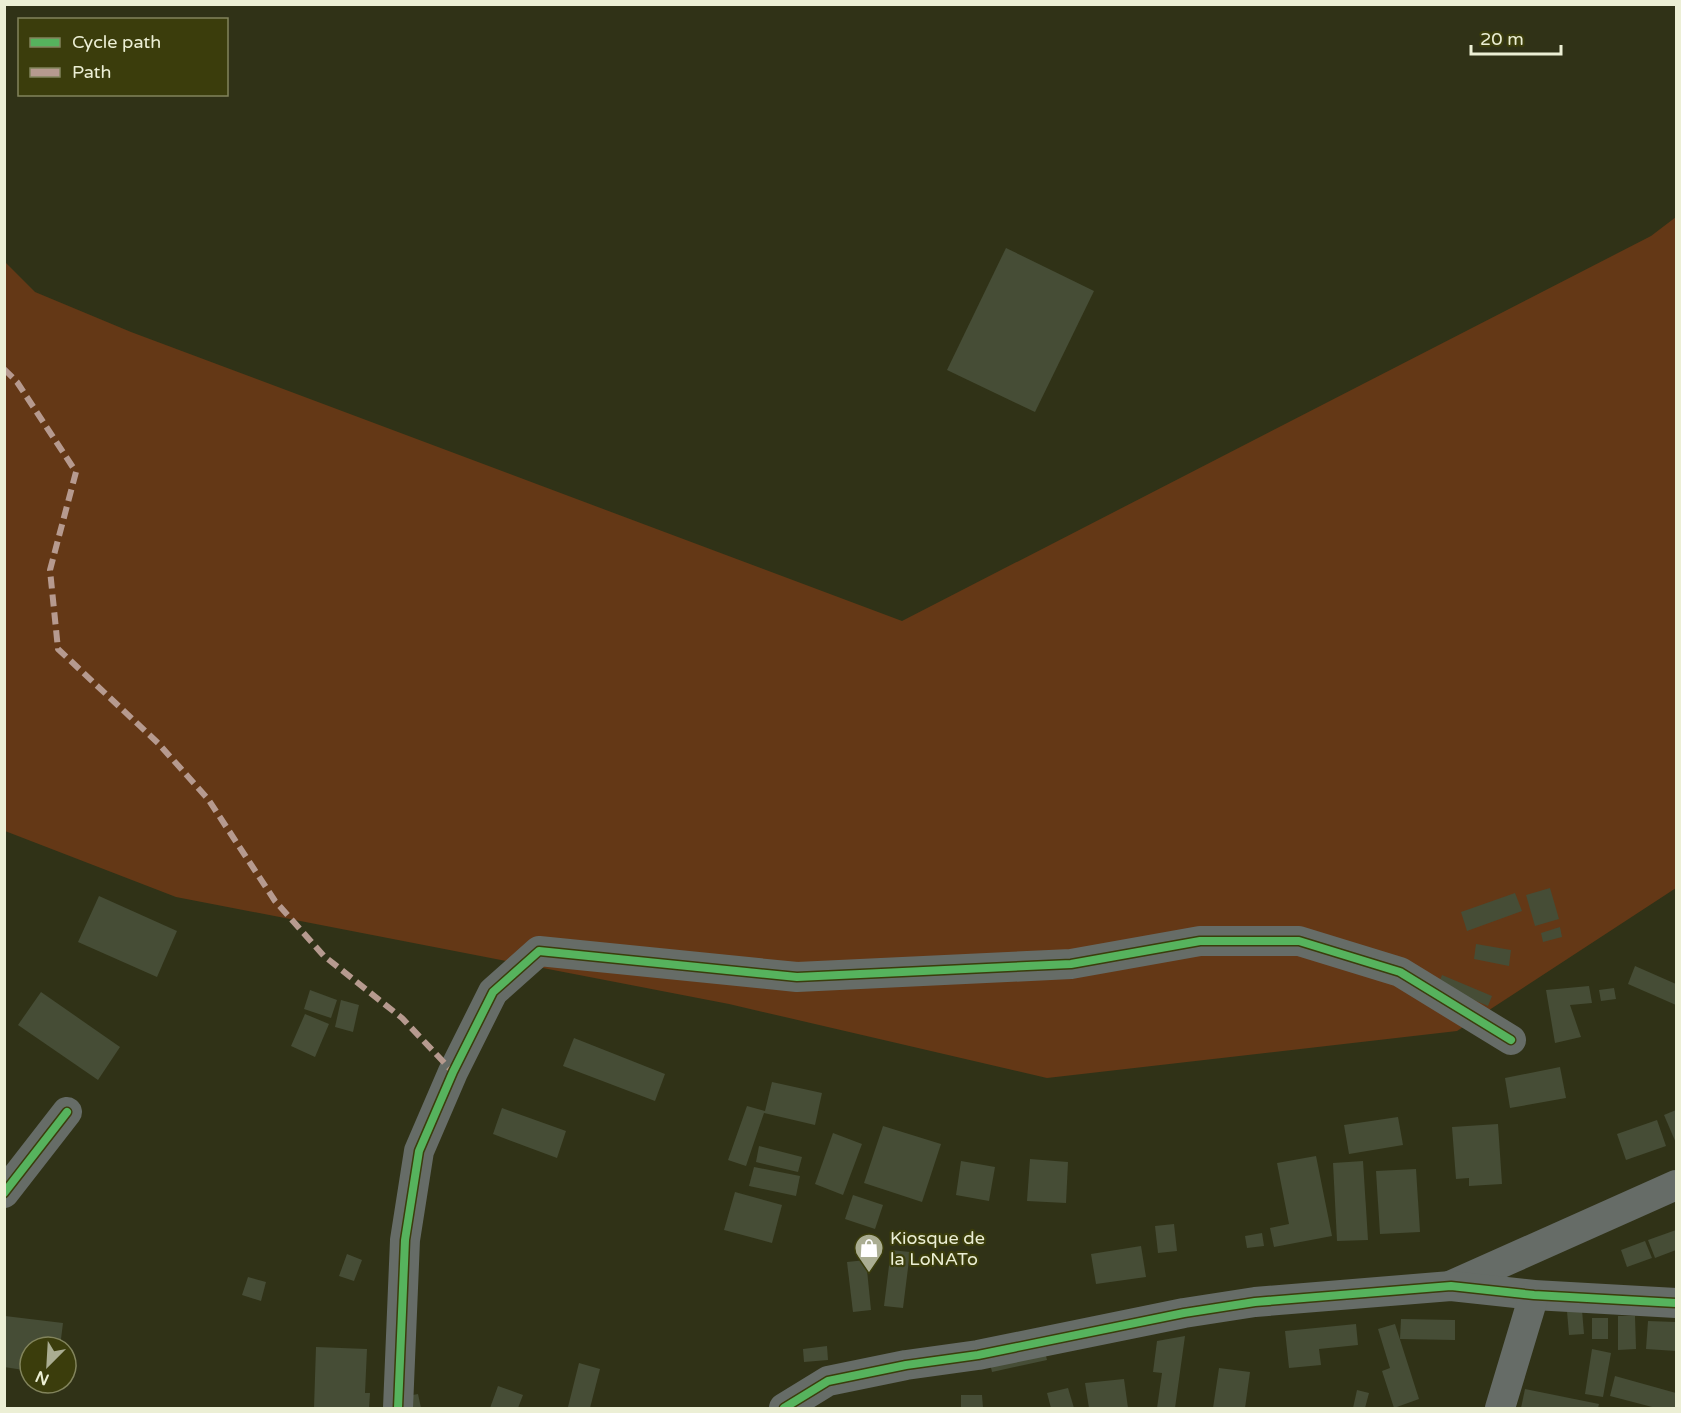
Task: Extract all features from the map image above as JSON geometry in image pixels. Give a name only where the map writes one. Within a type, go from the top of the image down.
[{"type":"street","points":[[398,1408],[405,1240],[419,1151],[453,1072],[493,992],[539,951],[797,977],[1071,964],[1200,941],[1299,941],[1401,972],[1511,1040]]},
{"type":"street","points":[[4,1193],[67,1112]]},
{"type":"street","points":[[1451,1286],[1677,1185]]},
{"type":"street","points":[[784,1408],[828,1381],[906,1365],[978,1355],[1184,1312],[1256,1302],[1451,1286],[1534,1295],[1677,1303]]},
{"type":"street","points":[[1500,1408],[1534,1295]]},
{"type":"shaded area","points":[[1676,217],[1676,888],[1457,1031],[1047,1078],[729,1004],[176,897],[5,831],[4,261],[35,292],[131,332],[902,621],[1651,236]]},
{"type":"building","points":[[1006,248],[1094,291],[1035,412],[947,370]]},
{"type":"building","points":[[1550,888],[1559,919],[1535,926],[1526,895]]},
{"type":"building","points":[[1515,893],[1522,911],[1467,931],[1461,912]]},
{"type":"building","points":[[99,896],[177,931],[157,977],[78,942]]},
{"type":"building","points":[[1560,927],[1562,937],[1543,942],[1541,933]]},
{"type":"building","points":[[1476,944],[1511,950],[1509,966],[1474,959]]},
{"type":"building","points":[[1635,966],[1676,984],[1676,1005],[1628,984]]},
{"type":"building","points":[[1442,975],[1492,996],[1488,1006],[1438,985]]},
{"type":"building","points":[[1589,986],[1592,1003],[1570,1005],[1581,1037],[1555,1043],[1546,990]]},
{"type":"building","points":[[1614,988],[1616,999],[1601,1001],[1599,990]]},
{"type":"building","points":[[310,990],[337,1000],[331,1018],[304,1009]]},
{"type":"building","points":[[41,992],[120,1047],[98,1080],[18,1025]]},
{"type":"building","points":[[341,1000],[359,1005],[353,1032],[335,1027]]},
{"type":"building","points":[[305,1014],[329,1024],[315,1057],[291,1046]]},
{"type":"building","points":[[574,1038],[665,1074],[655,1101],[563,1066]]},
{"type":"building","points":[[1560,1067],[1566,1098],[1510,1108],[1505,1078]]},
{"type":"building","points":[[772,1082],[822,1093],[815,1125],[764,1113],[746,1166],[728,1160],[747,1106],[765,1111]]},
{"type":"building","points":[[502,1108],[566,1131],[557,1158],[493,1134]]},
{"type":"building","points":[[1676,1110],[1676,1143],[1664,1115]]},
{"type":"building","points":[[1398,1117],[1403,1145],[1349,1154],[1344,1125]]},
{"type":"building","points":[[1657,1120],[1666,1146],[1626,1160],[1617,1134]]},
{"type":"building","points":[[1498,1124],[1502,1184],[1469,1186],[1469,1178],[1456,1179],[1452,1127]]},
{"type":"building","points":[[883,1126],[941,1144],[922,1202],[864,1183]]},
{"type":"building","points":[[833,1133],[862,1144],[843,1195],[815,1184]]},
{"type":"building","points":[[759,1146],[802,1157],[798,1172],[756,1162]]},
{"type":"building","points":[[1316,1156],[1332,1236],[1274,1247],[1270,1228],[1289,1224],[1277,1163]]},
{"type":"building","points":[[1030,1159],[1068,1162],[1066,1203],[1027,1201]]},
{"type":"building","points":[[961,1161],[995,1167],[989,1201],[956,1195]]},
{"type":"building","points":[[1363,1161],[1368,1240],[1337,1241],[1333,1163]]},
{"type":"building","points":[[754,1167],[800,1176],[796,1196],[749,1186]]},
{"type":"building","points":[[1416,1169],[1420,1232],[1380,1234],[1376,1171]]},
{"type":"building","points":[[735,1192],[782,1205],[772,1243],[724,1230]]},
{"type":"building","points":[[853,1195],[883,1205],[875,1229],[845,1219]]},
{"type":"building","points":[[1174,1224],[1177,1251],[1158,1253],[1155,1226]]},
{"type":"building","points":[[1676,1230],[1676,1250],[1655,1258],[1648,1240]]},
{"type":"building","points":[[1262,1233],[1264,1246],[1247,1248],[1245,1236]]},
{"type":"building","points":[[1645,1241],[1652,1258],[1627,1267],[1621,1250]]},
{"type":"building","points":[[1141,1246],[1146,1277],[1096,1284],[1091,1254]]},
{"type":"building","points":[[891,1250],[910,1252],[903,1308],[884,1306]]},
{"type":"building","points":[[347,1254],[362,1260],[354,1281],[339,1276]]},
{"type":"building","points":[[866,1260],[871,1310],[853,1312],[847,1262]]},
{"type":"building","points":[[248,1277],[266,1282],[261,1301],[242,1295]]},
{"type":"building","points":[[1582,1310],[1584,1334],[1569,1335],[1567,1311]]},
{"type":"building","points":[[5,1316],[63,1323],[62,1335],[18,1335],[18,1369],[4,1367]]},
{"type":"building","points":[[1618,1316],[1635,1316],[1636,1349],[1618,1350]]},
{"type":"building","points":[[1592,1318],[1608,1318],[1608,1339],[1592,1339]]},
{"type":"building","points":[[1401,1319],[1455,1320],[1455,1340],[1400,1339]]},
{"type":"building","points":[[1648,1321],[1676,1322],[1676,1351],[1646,1349]]},
{"type":"building","points":[[1356,1324],[1358,1345],[1319,1349],[1321,1365],[1289,1368],[1285,1331]]},
{"type":"building","points":[[1395,1324],[1419,1399],[1394,1408],[1382,1371],[1390,1368],[1378,1329]]},
{"type":"building","points":[[1185,1336],[1175,1408],[1157,1408],[1162,1373],[1153,1372],[1157,1341]]},
{"type":"building","points":[[827,1346],[828,1360],[804,1362],[803,1349]]},
{"type":"building","points":[[316,1347],[367,1349],[365,1393],[370,1393],[369,1408],[314,1408]]},
{"type":"building","points":[[1044,1348],[1047,1360],[992,1372],[989,1359]]},
{"type":"building","points":[[1592,1349],[1611,1353],[1603,1397],[1585,1394]]},
{"type":"building","points":[[579,1363],[600,1369],[590,1408],[568,1407]]},
{"type":"building","points":[[1219,1368],[1250,1372],[1245,1408],[1213,1408]]},
{"type":"building","points":[[1615,1376],[1676,1393],[1676,1408],[1656,1408],[1610,1396]]},
{"type":"building","points":[[1124,1379],[1128,1408],[1089,1408],[1085,1383]]},
{"type":"building","points":[[498,1386],[523,1395],[518,1408],[490,1408]]},
{"type":"building","points":[[1068,1388],[1074,1408],[1051,1408],[1047,1393]]},
{"type":"building","points":[[1525,1389],[1599,1404],[1598,1408],[1521,1408]]},
{"type":"building","points":[[1357,1390],[1369,1393],[1365,1408],[1353,1408]]},
{"type":"building","points":[[418,1394],[421,1408],[404,1408],[402,1397]]},
{"type":"building","points":[[961,1395],[982,1395],[983,1408],[961,1408]]},
{"type":"marked path","points":[[4,369],[17,382],[76,472],[50,570],[58,649],[158,743],[208,799],[275,901],[324,956],[402,1018],[453,1072]]},
{"type":"cycle path","points":[[398,1408],[405,1240],[419,1151],[453,1072],[493,992],[539,951],[797,977],[1071,964],[1200,941],[1299,941],[1400,972],[1511,1040]]},
{"type":"cycle path","points":[[4,1193],[67,1112]]},
{"type":"cycle path","points":[[784,1408],[828,1381],[906,1365],[978,1355],[1184,1313],[1255,1302],[1451,1286],[1534,1295],[1676,1303]]},
{"type":"place","name":"Kiosque de la LoNATo","points":[[869,1274]]}]
